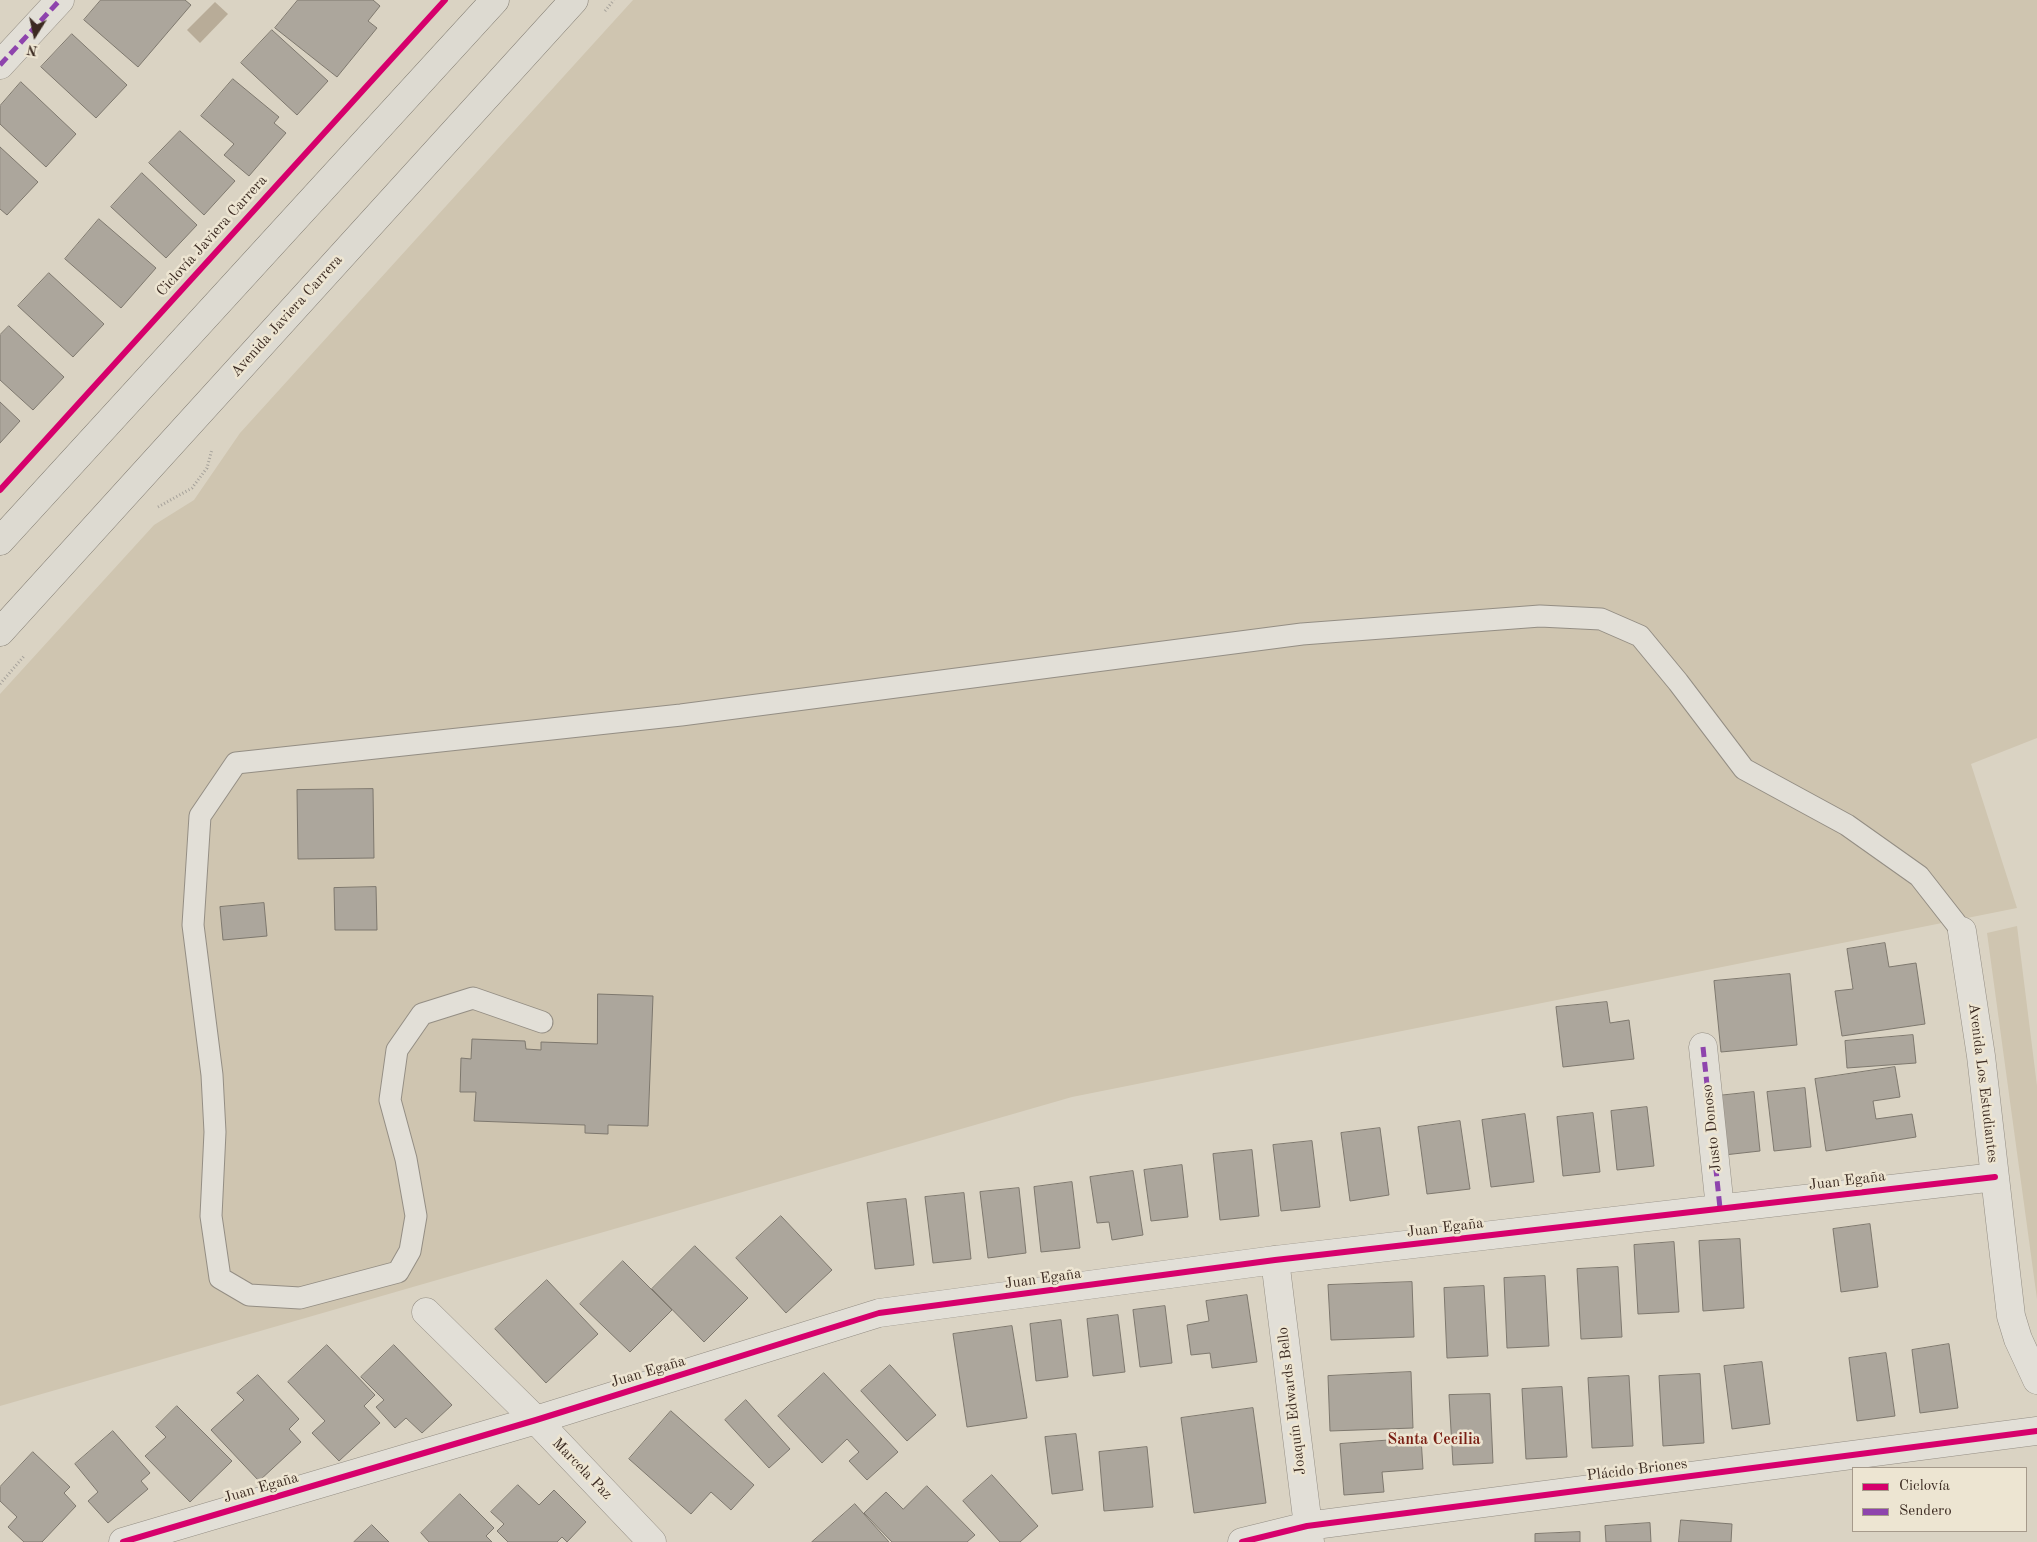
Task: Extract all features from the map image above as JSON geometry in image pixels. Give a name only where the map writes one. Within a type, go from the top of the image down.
[{"type":"main road","points":[[0,541],[495,0]]},
{"type":"main road","name":"Avenida Javiera Carrera","points":[[0,632],[574,0]]},
{"type":"street","points":[[0,65],[60,0]]},
{"type":"street","name":"Avenida Los Estudiantes","points":[[1962,932],[1981,1056],[2011,1316],[2018,1339],[2037,1380]]},
{"type":"street","name":"Justo Donoso","points":[[1703,1047],[1720,1208]]},
{"type":"street","name":"Juan Egaña","points":[[123,1542],[536,1420],[879,1313],[1275,1260],[1995,1177]]},
{"type":"street","name":"Joaquín Edwards Bello","points":[[1275,1260],[1308,1534]]},
{"type":"street","name":"Marcela Paz","points":[[426,1312],[536,1420],[652,1542]]},
{"type":"street","name":"Plácido Briones","points":[[1242,1542],[2037,1431]]},
{"type":"lane","points":[[542,1022],[473,998],[422,1014],[397,1050],[390,1100],[406,1159],[416,1216],[410,1251],[398,1272],[300,1298],[249,1295],[220,1278],[211,1216],[215,1132],[212,1075],[193,926],[200,816],[236,763],[681,715],[1302,634],[1540,616],[1601,619],[1640,636],[1678,682],[1744,769],[1847,825],[1919,876],[1962,932]]},
{"type":"shaded area","points":[[633,0],[2037,0],[2037,738],[1971,764],[2017,908],[1072,1097],[0,1406],[0,694],[154,525],[194,500],[240,433]]},
{"type":"shaded area","points":[[215,2],[228,14],[200,43],[187,30]]},
{"type":"shaded area","points":[[2017,926],[2037,1086],[2037,1299],[1987,933]]},
{"type":"building","points":[[101,0],[185,0],[191,5],[138,67],[84,20]]},
{"type":"building","points":[[298,0],[373,0],[380,6],[368,21],[377,28],[337,77],[275,28]]},
{"type":"building","points":[[272,30],[328,81],[297,115],[241,63]]},
{"type":"building","points":[[72,34],[127,85],[96,118],[41,67]]},
{"type":"building","points":[[233,79],[279,117],[274,123],[286,133],[249,176],[224,155],[234,144],[201,116]]},
{"type":"building","points":[[21,82],[76,134],[46,167],[0,124],[0,106]]},
{"type":"building","points":[[180,131],[235,181],[204,215],[149,163]]},
{"type":"building","points":[[0,147],[38,182],[7,215],[0,209]]},
{"type":"building","points":[[142,173],[197,225],[166,258],[111,207]]},
{"type":"building","points":[[99,219],[156,268],[121,308],[65,259]]},
{"type":"building","points":[[49,273],[104,324],[73,357],[18,306]]},
{"type":"building","points":[[9,326],[64,377],[33,410],[0,380],[0,335]]},
{"type":"building","points":[[0,402],[20,421],[0,443]]},
{"type":"building","points":[[373,789],[374,858],[298,859],[297,790]]},
{"type":"building","points":[[376,887],[377,930],[335,930],[334,888]]},
{"type":"building","points":[[264,903],[267,936],[223,940],[220,907]]},
{"type":"building","points":[[1885,943],[1889,967],[1916,963],[1925,1024],[1842,1036],[1835,991],[1853,989],[1847,949]]},
{"type":"building","points":[[1790,974],[1797,1045],[1721,1052],[1714,981]]},
{"type":"building","points":[[598,994],[653,996],[648,1126],[608,1125],[608,1134],[585,1133],[585,1125],[474,1121],[476,1092],[460,1092],[461,1058],[471,1059],[472,1039],[525,1041],[526,1049],[541,1050],[541,1042],[597,1044]]},
{"type":"building","points":[[1607,1002],[1610,1023],[1629,1020],[1634,1059],[1563,1067],[1556,1007]]},
{"type":"building","points":[[1913,1035],[1916,1063],[1847,1068],[1845,1041]]},
{"type":"building","points":[[1895,1067],[1900,1097],[1873,1101],[1876,1119],[1912,1114],[1916,1137],[1826,1151],[1815,1079]]},
{"type":"building","points":[[1805,1088],[1811,1147],[1774,1151],[1767,1092]]},
{"type":"building","points":[[1754,1092],[1760,1151],[1724,1155],[1717,1096]]},
{"type":"building","points":[[1647,1107],[1654,1166],[1617,1170],[1611,1111]]},
{"type":"building","points":[[1593,1113],[1600,1172],[1563,1176],[1557,1117]]},
{"type":"building","points":[[1525,1114],[1534,1182],[1491,1187],[1482,1120]]},
{"type":"building","points":[[1460,1121],[1470,1189],[1427,1194],[1418,1127]]},
{"type":"building","points":[[1380,1128],[1389,1195],[1350,1201],[1341,1133]]},
{"type":"building","points":[[1312,1141],[1320,1207],[1281,1211],[1273,1145]]},
{"type":"building","points":[[1252,1150],[1259,1216],[1220,1220],[1213,1154]]},
{"type":"building","points":[[1182,1165],[1188,1217],[1151,1221],[1144,1170]]},
{"type":"building","points":[[1133,1171],[1143,1235],[1112,1240],[1109,1222],[1097,1223],[1090,1177]]},
{"type":"building","points":[[1072,1182],[1080,1248],[1041,1252],[1034,1187]]},
{"type":"building","points":[[1019,1188],[1026,1253],[988,1258],[980,1192]]},
{"type":"building","points":[[964,1193],[971,1259],[933,1263],[925,1197]]},
{"type":"building","points":[[906,1199],[914,1265],[875,1269],[867,1203]]},
{"type":"building","points":[[781,1216],[832,1270],[786,1313],[736,1258]]},
{"type":"building","points":[[1870,1224],[1878,1287],[1841,1292],[1833,1229]]},
{"type":"building","points":[[1740,1239],[1744,1308],[1703,1311],[1699,1241]]},
{"type":"building","points":[[1674,1242],[1679,1312],[1638,1314],[1634,1245]]},
{"type":"building","points":[[695,1246],[748,1298],[704,1342],[652,1289]]},
{"type":"building","points":[[623,1261],[672,1310],[630,1352],[580,1304]]},
{"type":"building","points":[[1618,1267],[1622,1337],[1581,1339],[1577,1269]]},
{"type":"building","points":[[1545,1276],[1549,1346],[1507,1348],[1504,1278]]},
{"type":"building","points":[[547,1280],[598,1334],[546,1383],[495,1329]]},
{"type":"building","points":[[1412,1282],[1414,1337],[1331,1340],[1328,1285]]},
{"type":"building","points":[[1484,1286],[1488,1356],[1447,1358],[1444,1288]]},
{"type":"building","points":[[1247,1295],[1257,1362],[1212,1368],[1210,1353],[1191,1355],[1187,1325],[1209,1321],[1206,1301]]},
{"type":"building","points":[[1165,1306],[1172,1363],[1140,1367],[1133,1310]]},
{"type":"building","points":[[1118,1315],[1125,1372],[1093,1376],[1087,1319]]},
{"type":"building","points":[[1061,1320],[1068,1377],[1036,1381],[1030,1324]]},
{"type":"building","points":[[1012,1326],[1027,1418],[967,1427],[953,1334]]},
{"type":"building","points":[[1949,1344],[1958,1408],[1920,1413],[1912,1350]]},
{"type":"building","points":[[327,1345],[375,1395],[364,1406],[380,1423],[339,1461],[312,1433],[325,1421],[288,1382]]},
{"type":"building","points":[[394,1345],[452,1405],[422,1433],[406,1418],[395,1428],[376,1407],[384,1400],[361,1377]]},
{"type":"building","points":[[1886,1353],[1895,1416],[1857,1421],[1849,1358]]},
{"type":"building","points":[[1762,1362],[1770,1424],[1732,1429],[1724,1366]]},
{"type":"building","points":[[890,1365],[936,1415],[907,1441],[861,1391]]},
{"type":"building","points":[[1411,1372],[1413,1428],[1330,1431],[1328,1376]]},
{"type":"building","points":[[824,1373],[898,1452],[867,1480],[849,1461],[859,1452],[847,1439],[822,1463],[778,1416]]},
{"type":"building","points":[[1700,1374],[1704,1443],[1663,1446],[1659,1376]]},
{"type":"building","points":[[258,1375],[299,1419],[289,1429],[301,1442],[259,1481],[211,1430],[244,1400],[237,1393]]},
{"type":"building","points":[[1629,1376],[1633,1446],[1592,1448],[1588,1378]]},
{"type":"building","points":[[1562,1387],[1567,1457],[1526,1459],[1522,1389]]},
{"type":"building","points":[[1490,1394],[1493,1463],[1453,1465],[1449,1395]]},
{"type":"building","points":[[746,1400],[790,1449],[769,1468],[725,1420]]},
{"type":"building","points":[[177,1406],[232,1461],[190,1502],[145,1456],[166,1437],[156,1427]]},
{"type":"building","points":[[1253,1408],[1266,1503],[1194,1513],[1181,1418]]},
{"type":"building","points":[[671,1411],[754,1485],[731,1510],[711,1492],[691,1514],[629,1459]]},
{"type":"building","points":[[113,1431],[150,1473],[141,1481],[148,1489],[108,1523],[88,1501],[98,1492],[75,1464]]},
{"type":"building","points":[[1076,1434],[1083,1490],[1052,1494],[1045,1437]]},
{"type":"building","points":[[1421,1438],[1423,1469],[1382,1472],[1384,1492],[1344,1495],[1340,1444]]},
{"type":"building","points":[[1147,1447],[1153,1507],[1104,1511],[1099,1452]]},
{"type":"building","points":[[33,1452],[70,1487],[64,1493],[76,1506],[42,1542],[24,1542],[8,1527],[17,1517],[0,1501],[0,1487]]},
{"type":"building","points":[[992,1475],[1038,1526],[1020,1542],[1000,1542],[963,1501]]},
{"type":"building","points":[[518,1485],[539,1505],[554,1490],[586,1522],[567,1542],[562,1537],[557,1542],[508,1542],[497,1531],[504,1524],[491,1512]]},
{"type":"building","points":[[927,1486],[975,1535],[967,1542],[892,1542],[864,1513],[886,1492],[903,1509]]},
{"type":"building","points":[[460,1494],[494,1528],[486,1536],[492,1542],[429,1542],[421,1533]]},
{"type":"building","points":[[855,1504],[889,1542],[812,1542]]},
{"type":"building","points":[[1681,1520],[1732,1524],[1731,1542],[1679,1542]]},
{"type":"building","points":[[1650,1523],[1651,1542],[1606,1542],[1605,1526]]},
{"type":"building","points":[[372,1525],[389,1542],[354,1542]]},
{"type":"building","points":[[1580,1532],[1580,1542],[1535,1542],[1535,1534]]},
{"type":"marked path","points":[[0,65],[60,0]]},
{"type":"marked path","points":[[1703,1047],[1720,1208]]},
{"type":"cycle path","name":"Ciclovía Javiera Carrera","points":[[0,490],[445,0]]},
{"type":"cycle path","points":[[123,1542],[536,1420],[879,1313],[1275,1260],[1995,1177]]},
{"type":"cycle path","points":[[1242,1542],[1307,1526],[2037,1431]]},
{"type":"district","name":"Santa Cecilia","points":[[1434,1440]]}]
